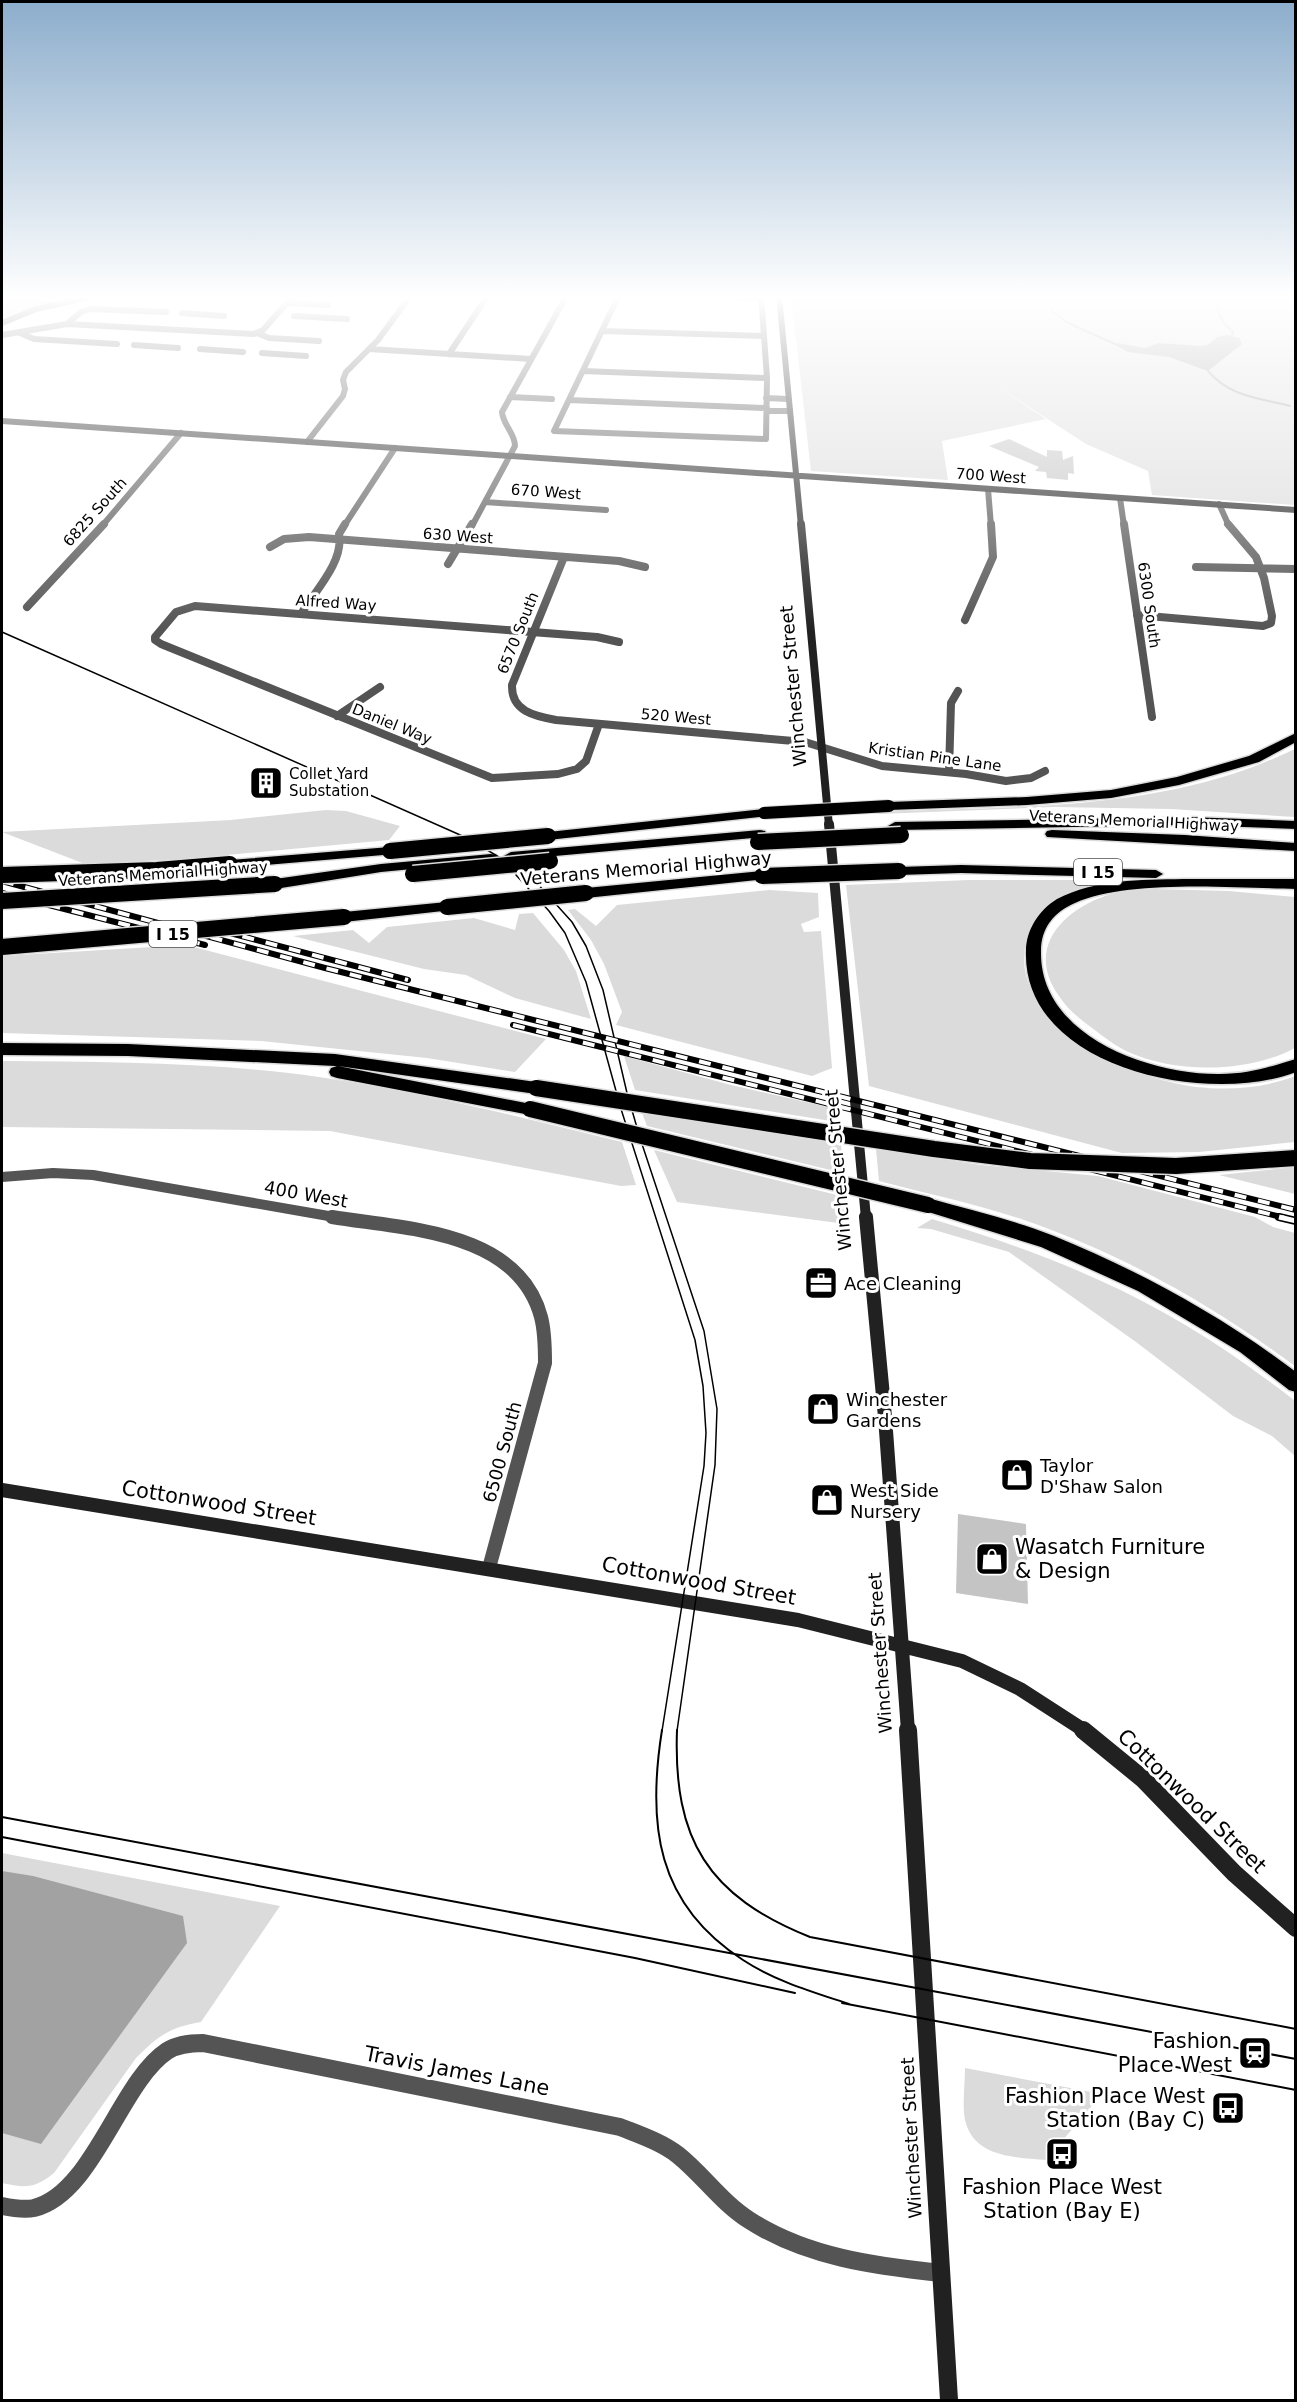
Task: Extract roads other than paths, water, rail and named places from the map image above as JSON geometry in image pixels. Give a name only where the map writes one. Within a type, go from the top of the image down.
[{"type":"highway","points":[[2,875],[157,870],[390,851],[764,813],[1028,801],[1111,794],[1179,781],[1254,759],[1296,737]]},
{"type":"highway","points":[[898,830],[1188,821],[1296,825]]},
{"type":"highway","name":"Veterans Memorial Highway","points":[[2,901],[413,874],[759,838],[898,830],[1185,839],[1296,848]]},
{"type":"highway","points":[[274,884],[381,868],[759,838]]},
{"type":"highway","name":"Veterans Memorial Highway","points":[[2,947],[344,917],[762,876],[961,869],[1183,874],[1296,884]]},
{"type":"highway","points":[[1296,884],[1174,883],[1107,887],[1067,901],[1045,918],[1034,943],[1032,965],[1041,996],[1067,1027],[1128,1063],[1170,1075],[1218,1080],[1249,1080],[1290,1069],[1296,1065]]},
{"type":"highway","points":[[2,1049],[128,1050],[335,1060],[536,1088],[934,1149],[1030,1161],[1176,1166],[1296,1158]]},
{"type":"highway","points":[[238,1054],[530,1109],[928,1205],[1047,1241],[1145,1286],[1247,1346],[1296,1384]]},
{"type":"main road","name":"Winchester Street","points":[[789,407],[885,1417],[903,1646],[949,2400]]},
{"type":"main road","name":"700 West","points":[[2,422],[1296,510]]},
{"type":"main road","name":"Cottonwood Street","points":[[2,1490],[798,1620],[962,1661],[1020,1689],[1080,1727],[1143,1779],[1234,1873],[1296,1928]]},
{"type":"street","points":[[307,442],[334,407]]},
{"type":"street","points":[[448,564],[515,446],[515,438],[502,421],[501,414],[505,407]]},
{"type":"street","points":[[566,407],[555,431],[766,439],[767,409]]},
{"type":"street","points":[[725,407],[789,411]]},
{"type":"street","name":"6825 South","points":[[27,608],[97,532],[181,433]]},
{"type":"street","points":[[301,614],[337,557],[341,546],[339,534],[395,448]]},
{"type":"street","points":[[965,620],[993,557],[988,489]]},
{"type":"street","name":"6300 South","points":[[1120,498],[1152,717]]},
{"type":"street","name":"670 West","points":[[485,502],[606,510]]},
{"type":"street","points":[[1137,615],[1263,626],[1271,623],[1272,616],[1261,569],[1252,550],[1224,522],[1219,504]]},
{"type":"street","name":"630 West","points":[[270,547],[284,539],[296,537],[626,561],[645,567]]},
{"type":"street","name":"6570 South","points":[[528,713],[517,706],[510,694],[532,632],[564,557]]},
{"type":"street","points":[[1196,567],[1296,569]]},
{"type":"street","name":"Alfred Way","points":[[155,640],[156,635],[172,614],[186,607],[597,637],[619,642]]},
{"type":"street","name":"Daniel Way","points":[[155,640],[480,775],[499,779],[558,774],[577,769],[586,761],[599,724]]},
{"type":"street","points":[[337,716],[380,687]]},
{"type":"street","points":[[949,772],[951,703],[958,691]]},
{"type":"street","name":"520 West","points":[[528,713],[541,718],[805,742],[821,749]]},
{"type":"street","name":"Kristian Pine Lane","points":[[821,749],[882,766],[949,772],[1006,781],[1031,778],[1045,771]]},
{"type":"street","name":"400 West","points":[[2,1177],[53,1173],[93,1175],[454,1238],[479,1246],[507,1264],[526,1283],[540,1310],[546,1345]]},
{"type":"street","name":"6500 South","points":[[489,1568],[542,1373],[546,1345]]},
{"type":"street","name":"Travis James Lane","points":[[2,2206],[36,2208],[56,2198],[75,2180],[149,2067],[168,2050],[187,2043],[203,2043],[620,2127],[653,2140],[677,2154],[707,2184],[749,2220],[794,2244],[841,2259],[941,2274]]},
{"type":"tram line","points":[[2,632],[467,838],[536,882],[572,922],[586,946],[603,990],[640,1138],[704,1331],[717,1409],[715,1465],[677,1731]]},
{"type":"tram line","points":[[516,875],[549,911],[565,933],[586,982],[621,1109],[695,1340],[703,1386],[706,1433],[704,1466],[662,1731]]},
{"type":"tram line","points":[[662,1730],[656,1798],[658,1829],[664,1859],[675,1887],[692,1914],[714,1938],[735,1954]]},
{"type":"tram line","points":[[677,1731],[677,1769],[682,1803],[690,1833],[704,1859],[722,1882],[746,1903],[775,1921],[810,1937],[1296,2029]]},
{"type":"tram line","points":[[2,1817],[735,1954]]},
{"type":"tram line","points":[[2,1837],[635,1958],[795,1993]]},
{"type":"tram line","points":[[735,1954],[1296,2059]]},
{"type":"tram line","points":[[735,1954],[768,1974],[849,2004]]},
{"type":"tram line","points":[[842,2003],[1296,2090]]},
{"type":"railway","points":[[2,881],[325,968],[1296,1210]]},
{"type":"railway","points":[[2,893],[205,945]]},
{"type":"railway","points":[[196,924],[408,980]]},
{"type":"railway","points":[[513,1025],[1285,1218]]},
{"type":"railway","points":[[1279,1217],[1296,1221]]},
{"type":"place","name":"Collet Yard Substation","points":[[266,783]]},
{"type":"place","name":"Ace Cleaning","points":[[821,1283]]},
{"type":"place","name":"Winchester Gardens","points":[[823,1409]]},
{"type":"place","name":"Taylor D'Shaw Salon","points":[[1017,1475]]},
{"type":"place","name":"West Side Nursery","points":[[827,1500]]},
{"type":"place","name":"Wasatch Furniture & Design","points":[[992,1559]]},
{"type":"place","name":"Fashion Place West","points":[[1255,2053]]},
{"type":"place","name":"Fashion Place West Station (Bay C)","points":[[1228,2108]]},
{"type":"place","name":"Fashion Place West Station (Bay E)","points":[[1062,2154]]}]
